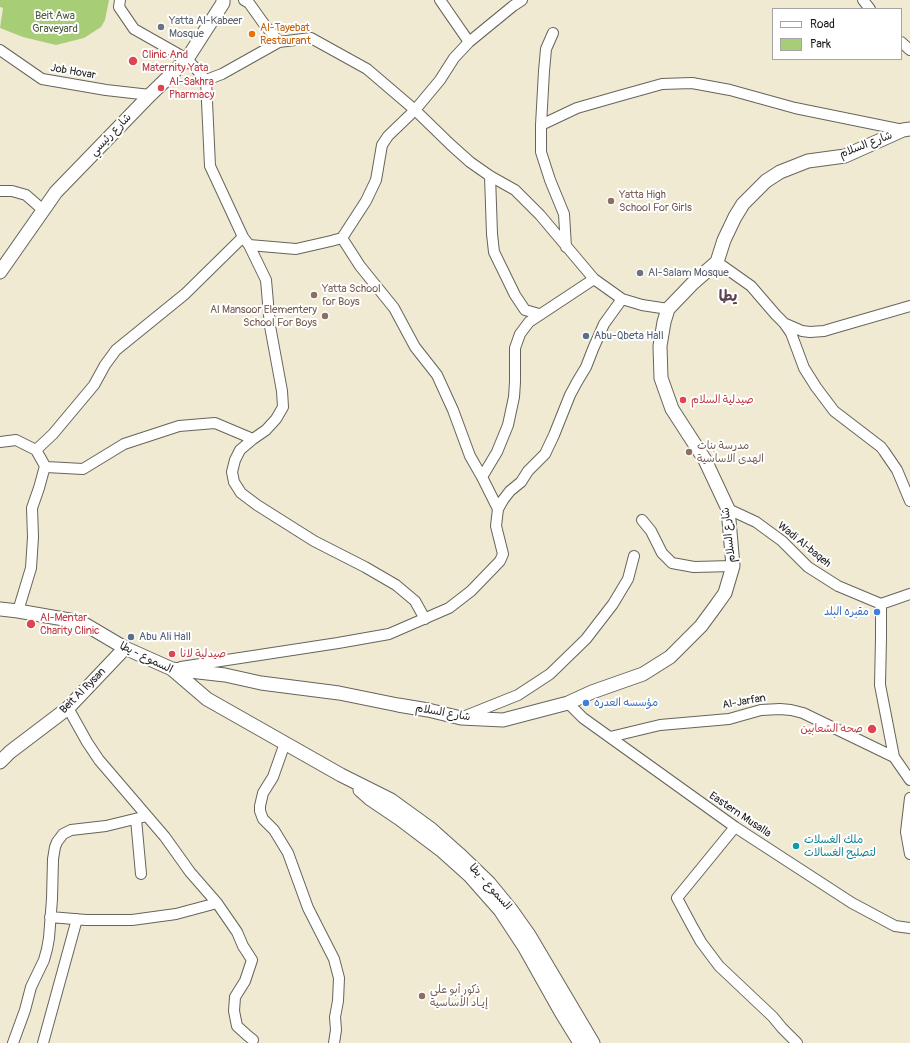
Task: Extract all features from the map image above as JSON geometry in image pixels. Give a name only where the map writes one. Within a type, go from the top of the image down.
[{"type":"main road","name":"شارع رئيسي","points":[[0,272],[56,192],[187,59],[224,1]]},
{"type":"main road","name":"شارع السلام","points":[[172,669],[225,675],[261,683],[339,693],[428,710],[461,718],[503,720],[568,703],[592,692],[643,674],[670,657],[701,626],[725,593],[734,566],[728,509],[705,460],[672,409],[661,378],[660,346],[668,309],[682,293],[717,262],[724,240],[735,217],[744,204],[766,181],[780,172],[808,161],[845,156],[907,130]]},
{"type":"main road","name":"السموع - يطا","points":[[0,609],[81,622],[125,648],[172,669],[207,699],[341,775],[391,800],[432,829],[489,882],[512,911],[529,935],[593,1043]]},
{"type":"main road","name":"Beit Al Rysan","points":[[0,762],[10,752],[68,708],[125,648]]},
{"type":"main road","name":"السموع - يطا","points":[[341,775],[369,798],[442,850],[470,876],[500,910],[525,948],[580,1043]]},
{"type":"street","points":[[120,0],[119,7],[134,28],[187,59],[206,80],[210,166],[266,280],[270,326],[282,391],[283,407],[276,419],[266,430],[240,450],[233,466],[232,472],[234,482],[241,493],[257,505],[314,541],[365,567],[396,585],[415,601],[424,619]]},
{"type":"street","points":[[244,0],[249,3],[279,42]]},
{"type":"street","points":[[440,0],[469,42]]},
{"type":"street","points":[[246,241],[296,249],[331,242],[342,238],[366,201],[376,180],[382,145],[388,136],[415,110],[440,80],[454,58],[469,42],[522,0]]},
{"type":"street","points":[[863,0],[869,8]]},
{"type":"street","points":[[553,33],[546,49],[541,125],[541,152],[550,180],[564,214],[566,247]]},
{"type":"street","points":[[206,80],[222,74],[279,42],[311,38],[367,69],[415,110],[470,162],[490,176],[515,190],[540,215],[594,279],[622,299],[642,305],[668,309]]},
{"type":"street","points":[[902,43],[910,50]]},
{"type":"street","name":"Job Hovar","points":[[0,50],[42,79],[106,90],[150,95]]},
{"type":"street","points":[[541,125],[577,108],[662,84],[692,84],[730,90],[795,108],[907,130]]},
{"type":"street","points":[[490,176],[494,252],[512,290],[525,310],[539,314]]},
{"type":"street","points":[[0,191],[12,191],[26,195],[43,210]]},
{"type":"street","points":[[342,238],[360,266],[394,308],[415,346],[437,375],[453,410],[470,456],[498,509]]},
{"type":"street","points":[[36,450],[53,434],[94,385],[105,365],[116,350],[185,294],[246,241]]},
{"type":"street","points":[[717,262],[751,286],[776,316],[784,323],[791,332],[799,357],[816,387],[834,411],[881,447],[897,470],[910,501]]},
{"type":"street","points":[[482,477],[497,452],[508,425],[514,397],[517,341],[524,327],[539,314],[594,279]]},
{"type":"street","points":[[172,669],[389,634],[449,608],[471,591],[500,561],[503,554],[496,526],[498,509],[510,491],[521,482],[528,471],[545,454],[570,395],[576,382],[586,367],[604,324],[622,299]]},
{"type":"street","points":[[784,323],[802,331],[824,332],[910,306]]},
{"type":"street","points":[[44,466],[82,469],[124,444],[179,426],[215,423],[253,439]]},
{"type":"street","points":[[0,442],[16,440],[36,450],[44,466],[39,488],[32,508],[33,537],[31,568],[18,611]]},
{"type":"street","name":"Wadi Al-baqeh","points":[[728,509],[756,522],[782,541],[808,567],[838,586],[881,604]]},
{"type":"street","points":[[642,520],[652,531],[662,552],[672,562],[694,567],[734,566]]},
{"type":"street","points":[[461,718],[518,695],[550,674],[586,639],[613,604],[628,579],[634,556]]},
{"type":"street","points":[[894,757],[880,684],[881,604],[910,594]]},
{"type":"street","name":"Eastern Musalla","points":[[568,703],[583,718],[735,827],[852,903],[895,926],[910,928]]},
{"type":"street","points":[[68,708],[92,751],[165,837],[190,872],[217,903],[237,932],[243,946],[252,960],[245,982],[235,997],[234,1011],[237,1026],[253,1040]]},
{"type":"street","name":"Al-Jarfan","points":[[610,737],[660,725],[729,719],[758,711],[780,709],[803,713],[894,757],[910,780]]},
{"type":"street","points":[[285,743],[273,777],[264,793],[260,811],[263,818],[274,830],[288,853],[308,908],[334,959],[339,978],[334,1043]]},
{"type":"street","points":[[910,798],[906,832],[910,854]]},
{"type":"street","points":[[13,1043],[25,1010],[31,987],[46,954],[49,938],[53,859],[55,847],[60,838],[65,833],[75,829],[106,826],[147,816]]},
{"type":"street","points":[[136,819],[141,874]]},
{"type":"street","points":[[735,827],[677,898],[698,937],[719,966],[773,1017],[797,1043]]},
{"type":"street","points":[[50,916],[86,920],[132,920],[176,914],[217,903]]},
{"type":"street","points":[[43,1043],[77,919]]},
{"type":"green space","name":"Beit Awa Graveyard","points":[[0,0],[109,0],[105,20],[101,27],[84,38],[56,45],[23,37],[0,28],[3,8],[0,7]]},
{"type":"place","name":"Yatta Al-Kabeer Mosque","points":[[161,27]]},
{"type":"place","name":"Al-Tayebat Restaurant","points":[[252,34]]},
{"type":"place","name":"Clinic And Maternity Yata","points":[[133,61]]},
{"type":"place","name":"Al-Sakhra Pharmacy","points":[[161,88]]},
{"type":"place","name":"Yatta High School For Girls","points":[[611,201]]},
{"type":"place","name":"Al-Salam Mosque","points":[[640,273]]},
{"type":"place","name":"Yatta School for Boys","points":[[314,295]]},
{"type":"place","name":"Al Mansoor Elementery School For Boys","points":[[325,316]]},
{"type":"place","name":"Abu-Qbeta Hall","points":[[586,336]]},
{"type":"place","name":"صيدلية السلام","points":[[683,400]]},
{"type":"place","name":"مدرسة بنات الهدى الاساسية","points":[[689,452]]},
{"type":"place","name":"مقبره البلد","points":[[877,612]]},
{"type":"place","name":"Al-Mentar Charity Clinic","points":[[31,624]]},
{"type":"place","name":"Abu Ali Hall","points":[[131,637]]},
{"type":"place","name":"صيدلية لانا","points":[[172,654]]},
{"type":"place","name":"مؤسسه العدره","points":[[586,703]]},
{"type":"place","name":"صحه الشعابين","points":[[872,729]]},
{"type":"place","name":"ملك الغسلات لتصليح الغسالات","points":[[796,846]]},
{"type":"place","name":"ذكور أبو علي إيـاد الأساسية","points":[[422,996]]},
{"type":"district","name":"يطا","points":[[728,297]]}]
